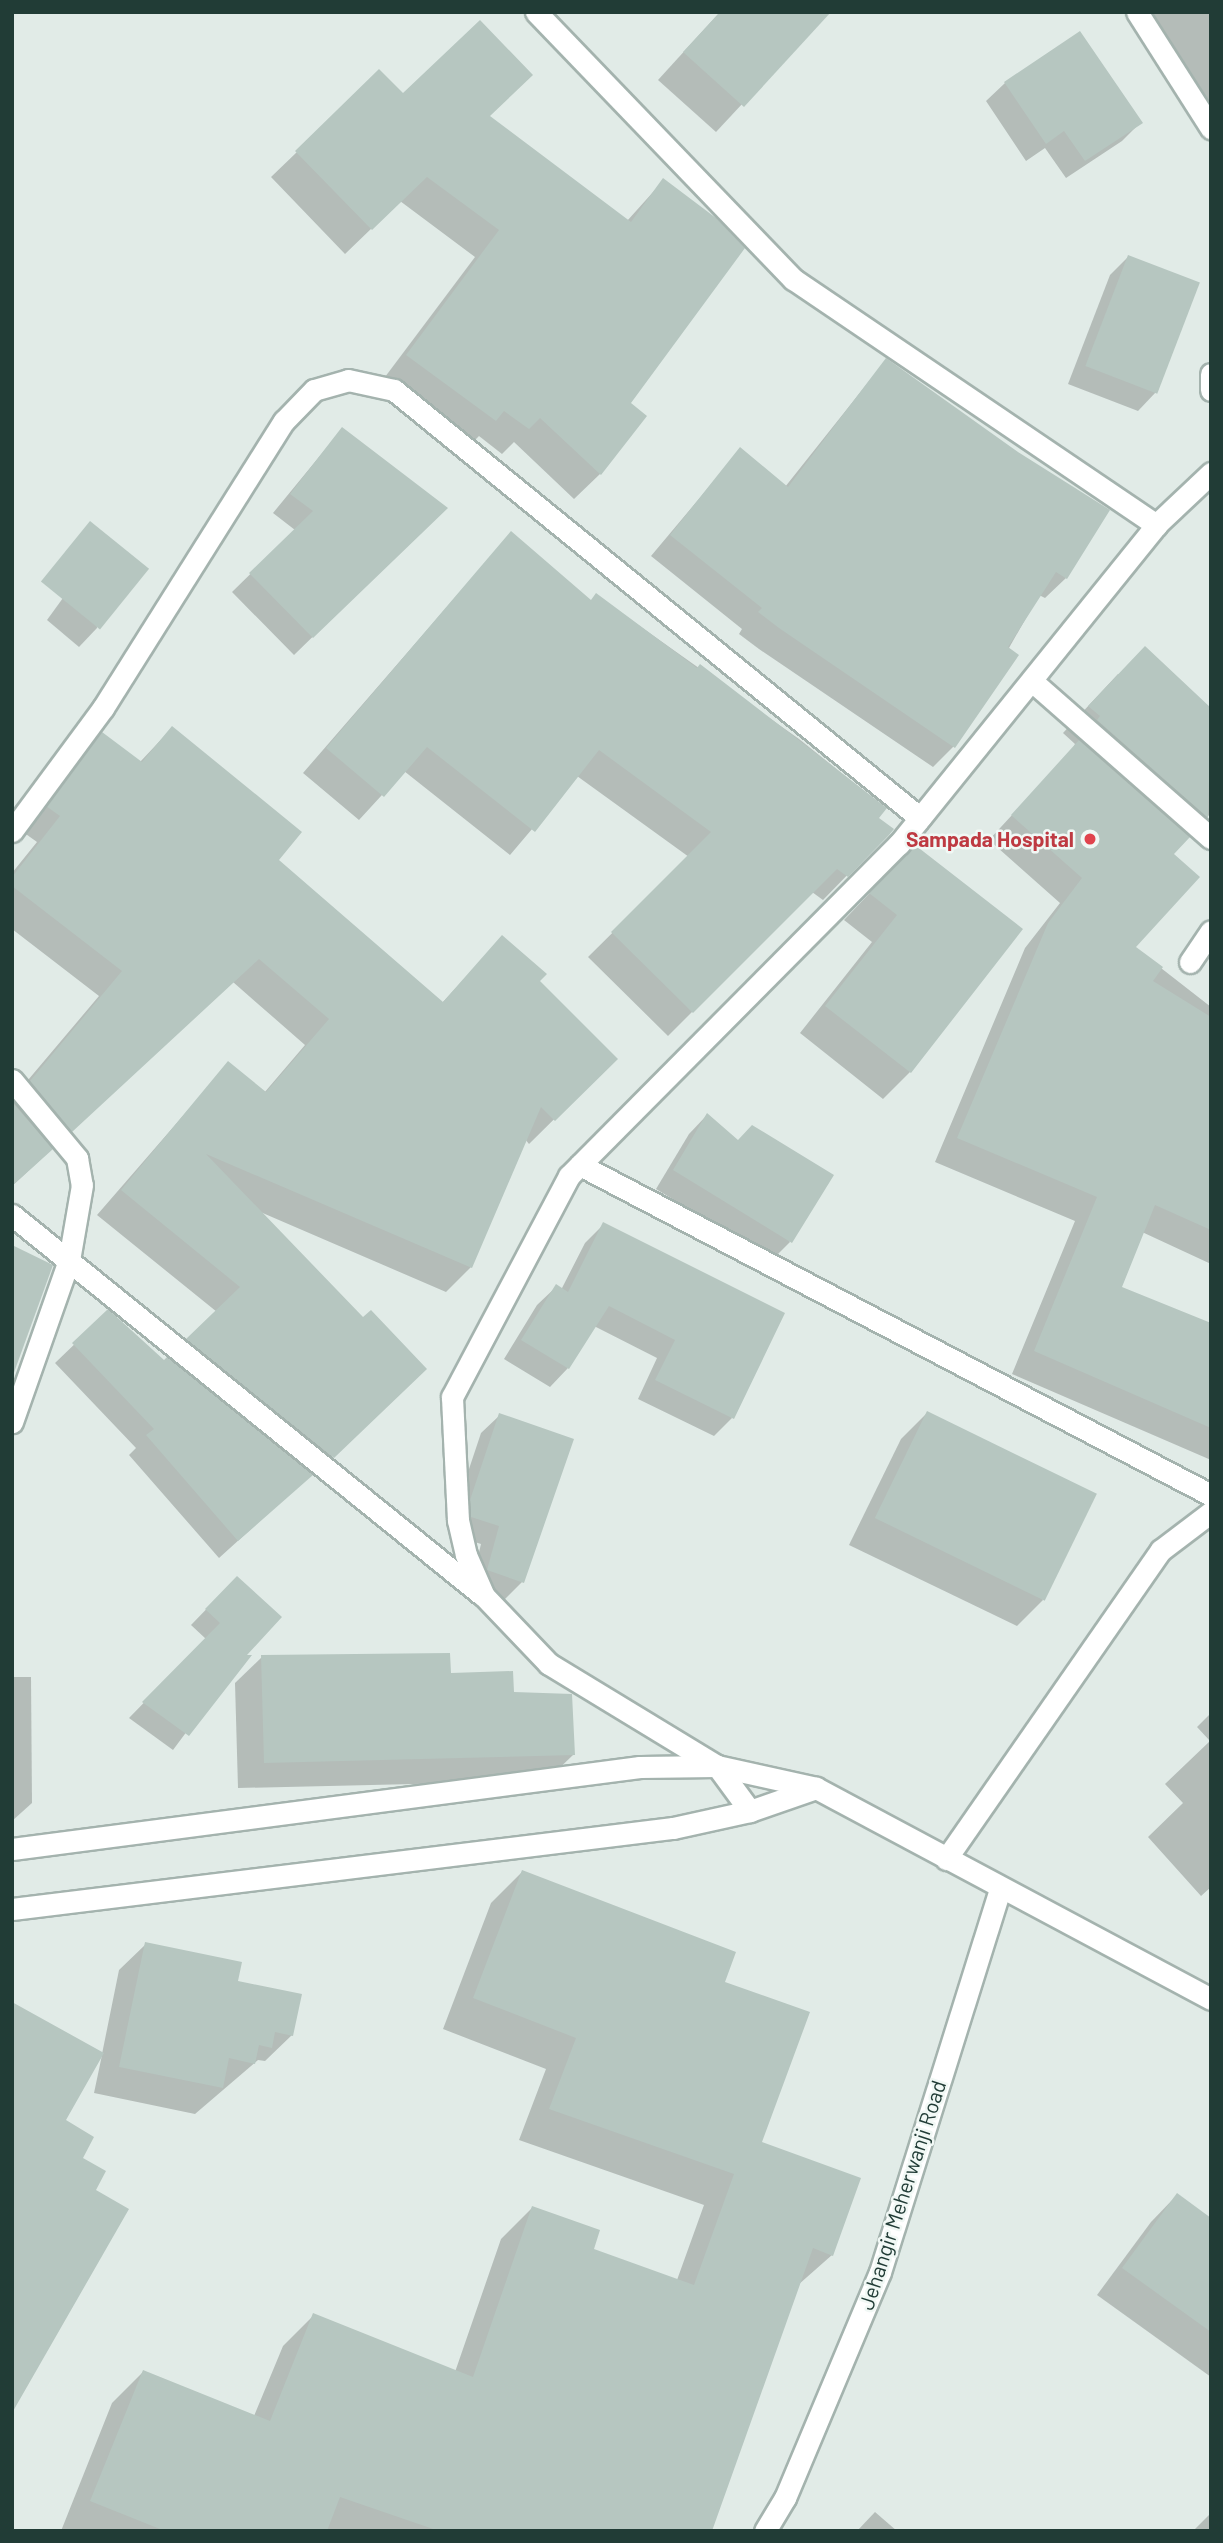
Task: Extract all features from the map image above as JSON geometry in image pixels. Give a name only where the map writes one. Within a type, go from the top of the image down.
[{"type":"street","points":[[536,12],[793,279],[1156,525]]},
{"type":"street","points":[[1137,12],[1211,128]]},
{"type":"street","points":[[1211,374],[1211,390]]},
{"type":"street","points":[[12,831],[103,708],[284,421],[314,390],[348,380],[394,390],[920,818]]},
{"type":"street","points":[[484,1596],[466,1555],[458,1520],[452,1397],[569,1176],[920,818],[1156,525],[1211,474]]},
{"type":"street","points":[[1032,681],[1211,838]]},
{"type":"street","points":[[1190,962],[1211,931]]},
{"type":"street","points":[[12,1080],[77,1158],[82,1185],[69,1260],[12,1422]]},
{"type":"street","points":[[580,1165],[1211,1495]]},
{"type":"street","points":[[12,1215],[484,1596],[549,1664],[717,1766],[750,1811]]},
{"type":"street","points":[[946,1859],[1161,1550],[1211,1512]]},
{"type":"street","points":[[12,1849],[640,1767],[717,1766],[816,1788],[1000,1889],[1211,1999]]},
{"type":"street","points":[[12,1909],[673,1828],[750,1811],[816,1788]]},
{"type":"street","name":"Jehangir Meherwanji Road","points":[[765,2531],[785,2498],[880,2272],[1000,1889]]},
{"type":"building","points":[[720,12],[831,12],[744,107],[683,52]]},
{"type":"building","points":[[480,20],[533,75],[490,116],[631,222],[663,178],[716,218],[745,248],[631,403],[647,416],[601,475],[540,418],[529,429],[504,411],[496,421],[406,355],[499,230],[427,177],[372,230],[295,151],[379,69],[403,93]]},
{"type":"building","points":[[1080,31],[1143,123],[1085,161],[1064,131],[1046,144],[1004,82]]},
{"type":"building","points":[[1128,255],[1200,283],[1157,394],[1085,366]]},
{"type":"building","points":[[886,358],[1018,452],[1110,510],[1067,579],[1056,572],[1008,647],[1019,655],[955,748],[779,628],[758,612],[762,608],[670,535],[740,447],[788,487]]},
{"type":"building","points":[[342,427],[448,508],[313,638],[249,573],[313,511],[290,494]]},
{"type":"building","points":[[90,521],[149,569],[100,629],[41,582]]},
{"type":"building","points":[[511,531],[591,600],[596,593],[697,668],[700,664],[887,808],[879,818],[894,829],[889,835],[848,877],[837,869],[693,1013],[611,932],[711,832],[599,750],[535,832],[427,747],[384,797],[326,748]]},
{"type":"building","points":[[1145,646],[1211,708],[1208,818],[1097,720],[1100,716],[1088,706]]},
{"type":"building","points":[[172,726],[302,832],[279,860],[443,1002],[502,935],[547,974],[540,981],[618,1059],[555,1121],[541,1107],[472,1268],[206,1154],[363,1317],[371,1310],[427,1369],[334,1458],[186,1339],[240,1287],[121,1190],[228,1061],[266,1092],[329,1019],[259,959],[72,1132],[30,1081],[122,971],[12,886],[12,877],[60,816],[46,806],[102,732],[142,762]]},
{"type":"building","points":[[1079,740],[1190,837],[1174,854],[1200,877],[1136,947],[1163,967],[1153,981],[1211,1017],[1211,1230],[1155,1205],[1122,1287],[1211,1323],[1211,1428],[1034,1351],[1097,1197],[957,1138],[1048,923],[1082,878],[1011,815]]},
{"type":"building","points":[[915,845],[1023,929],[911,1073],[825,1006],[897,915],[869,893]]},
{"type":"building","points":[[12,1102],[53,1149],[12,1186]]},
{"type":"building","points":[[707,1113],[738,1140],[752,1125],[834,1175],[792,1243],[673,1170]]},
{"type":"building","points":[[603,1222],[785,1313],[734,1419],[655,1380],[675,1340],[609,1306],[569,1369],[521,1340],[556,1284],[568,1292]]},
{"type":"building","points":[[12,1245],[53,1265],[12,1378]]},
{"type":"building","points":[[108,1309],[164,1360],[167,1357],[313,1475],[238,1541],[146,1435],[154,1429],[72,1343]]},
{"type":"building","points":[[927,1411],[1097,1494],[1045,1601],[875,1518]]},
{"type":"building","points":[[499,1413],[574,1439],[524,1583],[487,1570],[499,1526],[471,1517],[470,1500]]},
{"type":"building","points":[[237,1576],[282,1617],[247,1655],[252,1655],[189,1736],[142,1702],[220,1623],[205,1609]]},
{"type":"building","points":[[450,1653],[451,1673],[513,1671],[514,1692],[572,1694],[575,1755],[264,1763],[261,1655]]},
{"type":"building","points":[[522,1870],[736,1952],[725,1982],[810,2012],[762,2142],[861,2178],[833,2256],[813,2248],[712,2531],[439,2531],[340,2497],[327,2531],[165,2531],[90,2501],[143,2370],[270,2421],[313,2313],[473,2377],[532,2206],[600,2230],[594,2249],[694,2285],[734,2174],[549,2109],[576,2038],[473,1998]]},
{"type":"building","points":[[145,1942],[242,1962],[238,1981],[302,1994],[293,2036],[275,2032],[272,2048],[259,2045],[255,2064],[229,2058],[223,2088],[119,2067]]},
{"type":"building","points":[[12,2002],[104,2053],[66,2120],[94,2137],[83,2158],[106,2171],[96,2190],[129,2209],[12,2413]]},
{"type":"building","points":[[1177,2193],[1211,2218],[1211,2332],[1122,2268]]},
{"type":"place","name":"Sampada Hospital","points":[[1090,839]]}]
